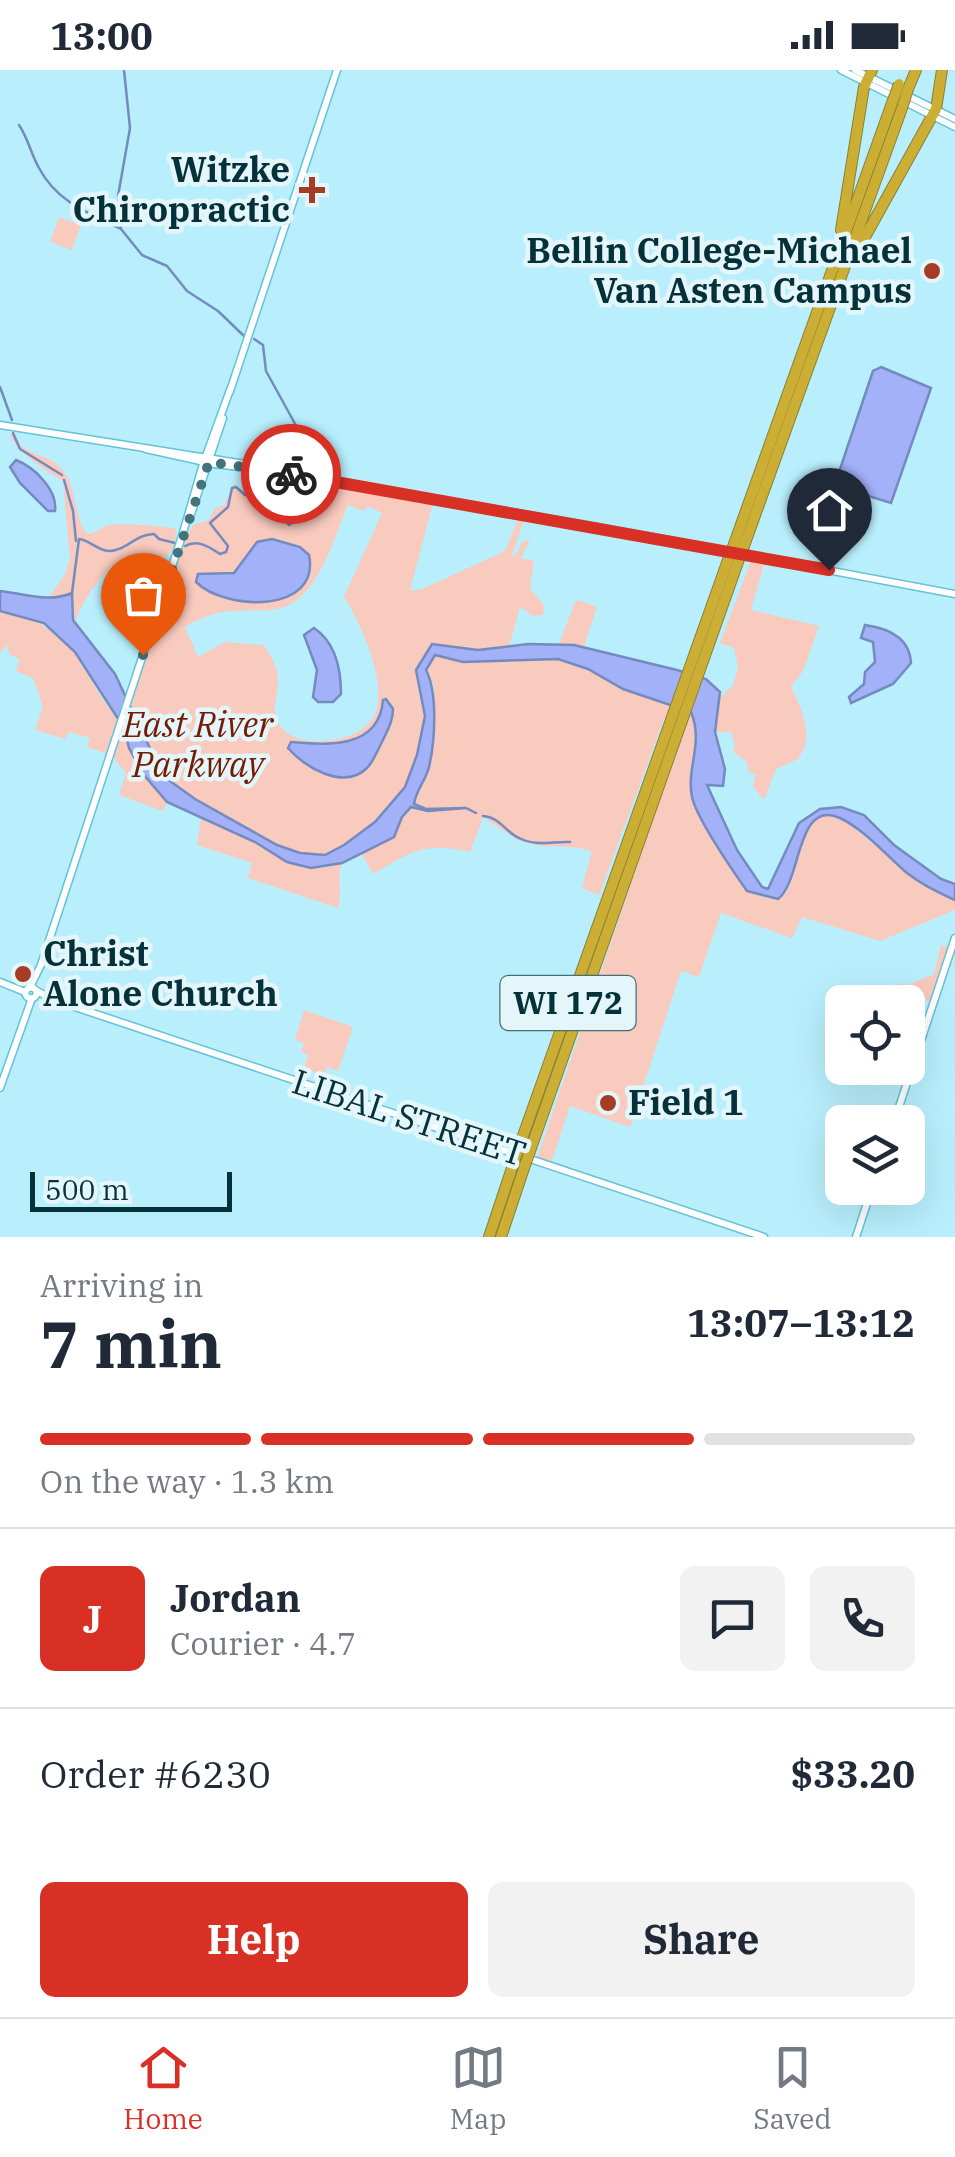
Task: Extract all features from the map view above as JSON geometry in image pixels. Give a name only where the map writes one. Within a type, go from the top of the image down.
[{"type":"highway","name":"WI 172","points":[[904,70],[904,86]]},
{"type":"highway","name":"WI 172","points":[[501,1237],[524,1149],[611,898],[832,300],[904,86],[916,70]]},
{"type":"highway","points":[[832,300],[879,206],[937,115],[942,70]]},
{"type":"highway","points":[[814,319],[845,214],[868,77]]},
{"type":"highway","name":"WI 172","points":[[739,545],[814,319],[897,106]]},
{"type":"highway","name":"WI 172","points":[[489,1237],[520,1164]]},
{"type":"street","points":[[0,1088],[337,70]]},
{"type":"street","points":[[841,70],[868,77]]},
{"type":"street","points":[[855,70],[955,123]]},
{"type":"street","points":[[937,115],[955,123]]},
{"type":"street","points":[[0,424],[598,527],[955,594]]},
{"type":"street","points":[[900,1105],[955,938]]},
{"type":"street","name":"LIBAL STREET","points":[[1,982],[764,1237]]},
{"type":"street","points":[[856,1235],[866,1205]]},
{"type":"green space","points":[[59,217],[81,225],[72,250],[50,242]]},
{"type":"green space","points":[[10,434],[29,451],[55,462],[66,474],[87,534],[116,524],[176,529],[175,545],[167,557],[125,559],[110,569],[88,596],[75,623],[72,593],[48,599],[70,559],[63,481],[25,454]]},
{"type":"green space","name":"East River Parkway","points":[[319,480],[433,503],[410,590],[420,590],[505,551],[520,515],[525,516],[512,556],[522,542],[530,539],[521,558],[534,561],[530,589],[544,605],[543,615],[533,616],[520,607],[509,647],[478,650],[432,644],[435,655],[463,662],[557,659],[588,669],[623,689],[691,712],[696,725],[698,811],[747,891],[767,898],[787,892],[805,829],[819,816],[830,815],[847,822],[908,873],[955,900],[955,910],[880,941],[802,917],[792,938],[721,913],[699,977],[681,971],[630,1127],[570,1106],[551,1163],[537,1158],[685,726],[664,719],[599,895],[582,888],[592,851],[536,845],[514,838],[484,815],[470,852],[429,848],[373,874],[362,854],[394,837],[410,808],[424,808],[414,804],[429,768],[431,752],[434,686],[426,671],[416,669],[425,716],[405,787],[375,822],[344,845],[325,855],[300,853],[277,845],[194,799],[163,776],[130,704],[150,643],[155,642],[153,634],[182,545],[193,525],[208,520],[216,508],[224,505],[234,484],[248,495],[259,496],[263,512],[278,513],[289,525],[307,514],[306,501],[314,496]],"holes":[[[348,505],[364,511],[367,506],[382,513],[344,597],[365,637],[375,670],[375,714],[358,732],[344,737],[330,741],[301,739],[289,734],[277,720],[278,676],[264,645],[225,642],[198,657],[185,627],[216,614],[284,607],[298,599],[320,571]]]},
{"type":"green space","points":[[752,558],[765,560],[751,610],[819,626],[803,671],[791,687],[805,722],[806,741],[796,760],[776,769],[765,798],[753,786],[756,774],[748,772],[747,762],[733,752],[731,732],[715,732],[719,699],[733,685],[738,667],[734,648],[720,643]]},
{"type":"green space","points":[[578,600],[597,607],[583,649],[559,644]]},
{"type":"green space","points":[[0,611],[47,628],[73,652],[118,720],[108,754],[87,747],[90,738],[69,732],[65,739],[35,730],[43,707],[33,678],[16,671],[20,659],[10,655],[7,645],[0,653]]},
{"type":"green space","points":[[122,726],[137,762],[167,802],[163,811],[119,795],[126,773],[112,756]]},
{"type":"green space","points":[[201,818],[255,842],[287,862],[323,868],[342,863],[338,908],[248,878],[252,863],[197,845]]},
{"type":"green space","points":[[941,945],[949,947],[931,1001],[925,999],[925,985],[908,985],[934,974]]},
{"type":"green space","points":[[304,1010],[353,1027],[338,1071],[327,1067],[324,1075],[304,1069],[308,1055],[301,1052],[304,1043],[295,1040]]},
{"type":"water","points":[[881,367],[931,388],[891,503],[839,487],[836,481],[873,371]]},
{"type":"water","points":[[16,460],[43,480],[53,495],[55,511],[48,511],[20,483],[10,467]]},
{"type":"water","points":[[272,539],[300,547],[309,555],[309,574],[300,588],[286,597],[248,602],[210,592],[196,582],[198,574],[234,573],[257,542]]},
{"type":"water","points":[[0,591],[46,598],[72,593],[73,620],[115,674],[163,776],[195,799],[277,845],[300,853],[325,855],[344,845],[375,822],[405,787],[425,716],[416,670],[432,644],[478,650],[528,644],[574,645],[706,679],[720,692],[715,732],[725,769],[723,786],[707,785],[737,850],[762,887],[768,889],[799,823],[820,809],[841,807],[864,815],[894,845],[941,879],[955,884],[955,900],[912,877],[849,823],[826,815],[807,830],[792,876],[778,899],[747,891],[695,807],[691,776],[696,735],[691,712],[623,689],[588,669],[558,659],[463,662],[435,655],[426,670],[434,704],[431,756],[414,804],[426,809],[466,808],[428,811],[411,807],[394,837],[342,863],[311,868],[287,862],[255,842],[167,802],[144,775],[129,748],[124,728],[75,652],[44,623],[0,611]]},
{"type":"water","points":[[865,625],[889,631],[902,640],[911,663],[893,684],[851,703],[849,697],[864,684],[865,672],[875,662],[873,642],[861,638]]},
{"type":"water","points":[[314,628],[332,648],[338,666],[341,694],[333,702],[318,702],[313,697],[317,670],[304,635]]},
{"type":"water","points":[[386,699],[393,709],[390,725],[372,762],[358,775],[325,774],[288,748],[291,742],[334,743],[361,736],[372,728]]},
{"type":"waterway","points":[[124,70],[130,128],[118,196],[121,229],[142,255],[167,266],[187,291],[218,311],[244,336]]},
{"type":"waterway","points":[[19,125],[39,168],[55,190],[74,205],[121,229]]},
{"type":"waterway","points":[[254,339],[263,345],[266,371],[320,475]]},
{"type":"waterway","points":[[0,387],[12,420]]},
{"type":"waterway","points":[[13,433],[20,449],[62,475]]},
{"type":"waterway","points":[[64,480],[76,541]]},
{"type":"waterway","points":[[185,546],[199,544],[220,554],[226,552],[228,546],[210,523],[228,507],[232,488],[245,495],[259,496],[263,512],[278,513],[289,525],[307,514],[306,501],[314,496],[319,482]]},
{"type":"waterway","points":[[68,595],[72,593],[79,539],[109,551],[154,534],[175,543]]},
{"type":"waterway","points":[[466,808],[476,813]]},
{"type":"waterway","points":[[483,816],[526,841],[570,842]]},
{"type":"way so far","points":[[143,655],[209,462],[291,474]]},
{"type":"place","name":"Witzke Chiropractic","points":[[312,190]]},
{"type":"place","name":"Bellin College-Michael Van Asten Campus","points":[[932,271]]},
{"type":"place","name":"Christ Alone Church","points":[[23,974]]},
{"type":"place","name":"Field 1","points":[[608,1103]]},
{"type":"route","points":[[291,474],[829,570]]}]
